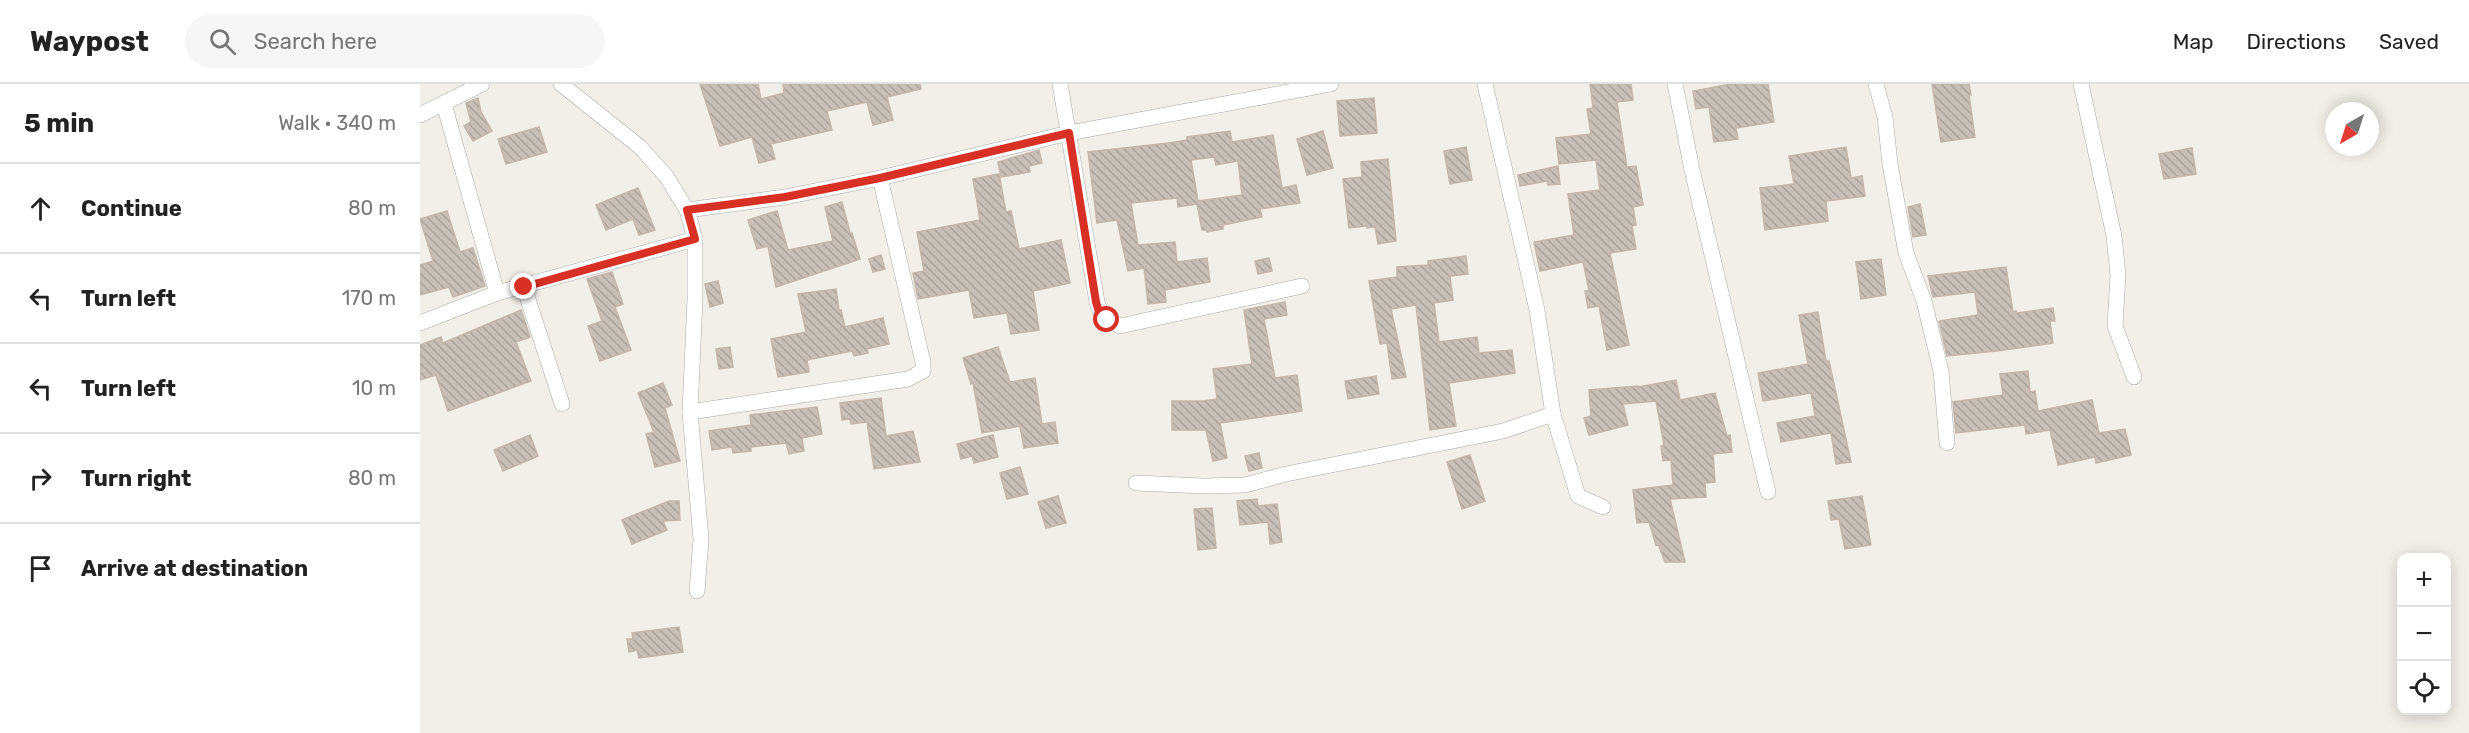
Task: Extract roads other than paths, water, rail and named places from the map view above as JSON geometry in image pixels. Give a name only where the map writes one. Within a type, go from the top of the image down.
[{"type":"street","points":[[420,114],[444,105],[482,84]]},
{"type":"street","points":[[561,84],[640,147],[666,176],[687,210],[695,239],[690,412],[701,539],[697,591]]},
{"type":"street","points":[[1060,84],[1096,302],[1099,312],[1107,320],[1120,326],[1302,285]]},
{"type":"street","points":[[687,210],[785,197],[880,178],[1069,133],[1331,84]]},
{"type":"street","points":[[1485,84],[1537,310],[1553,414],[1578,496],[1604,507]]},
{"type":"street","points":[[1675,84],[1692,170],[1768,492]]},
{"type":"street","points":[[1876,84],[1885,117],[1890,164],[1906,253],[1924,301],[1941,371],[1947,443]]},
{"type":"street","points":[[2081,84],[2115,236],[2118,275],[2115,326],[2134,377]]},
{"type":"street","points":[[444,105],[497,293]]},
{"type":"street","points":[[690,412],[908,380],[923,371],[923,362],[880,178]]},
{"type":"street","points":[[420,323],[497,293],[695,239]]},
{"type":"street","points":[[524,287],[562,404]]},
{"type":"street","points":[[1136,483],[1245,485],[1286,474],[1503,431],[1553,414]]}]
